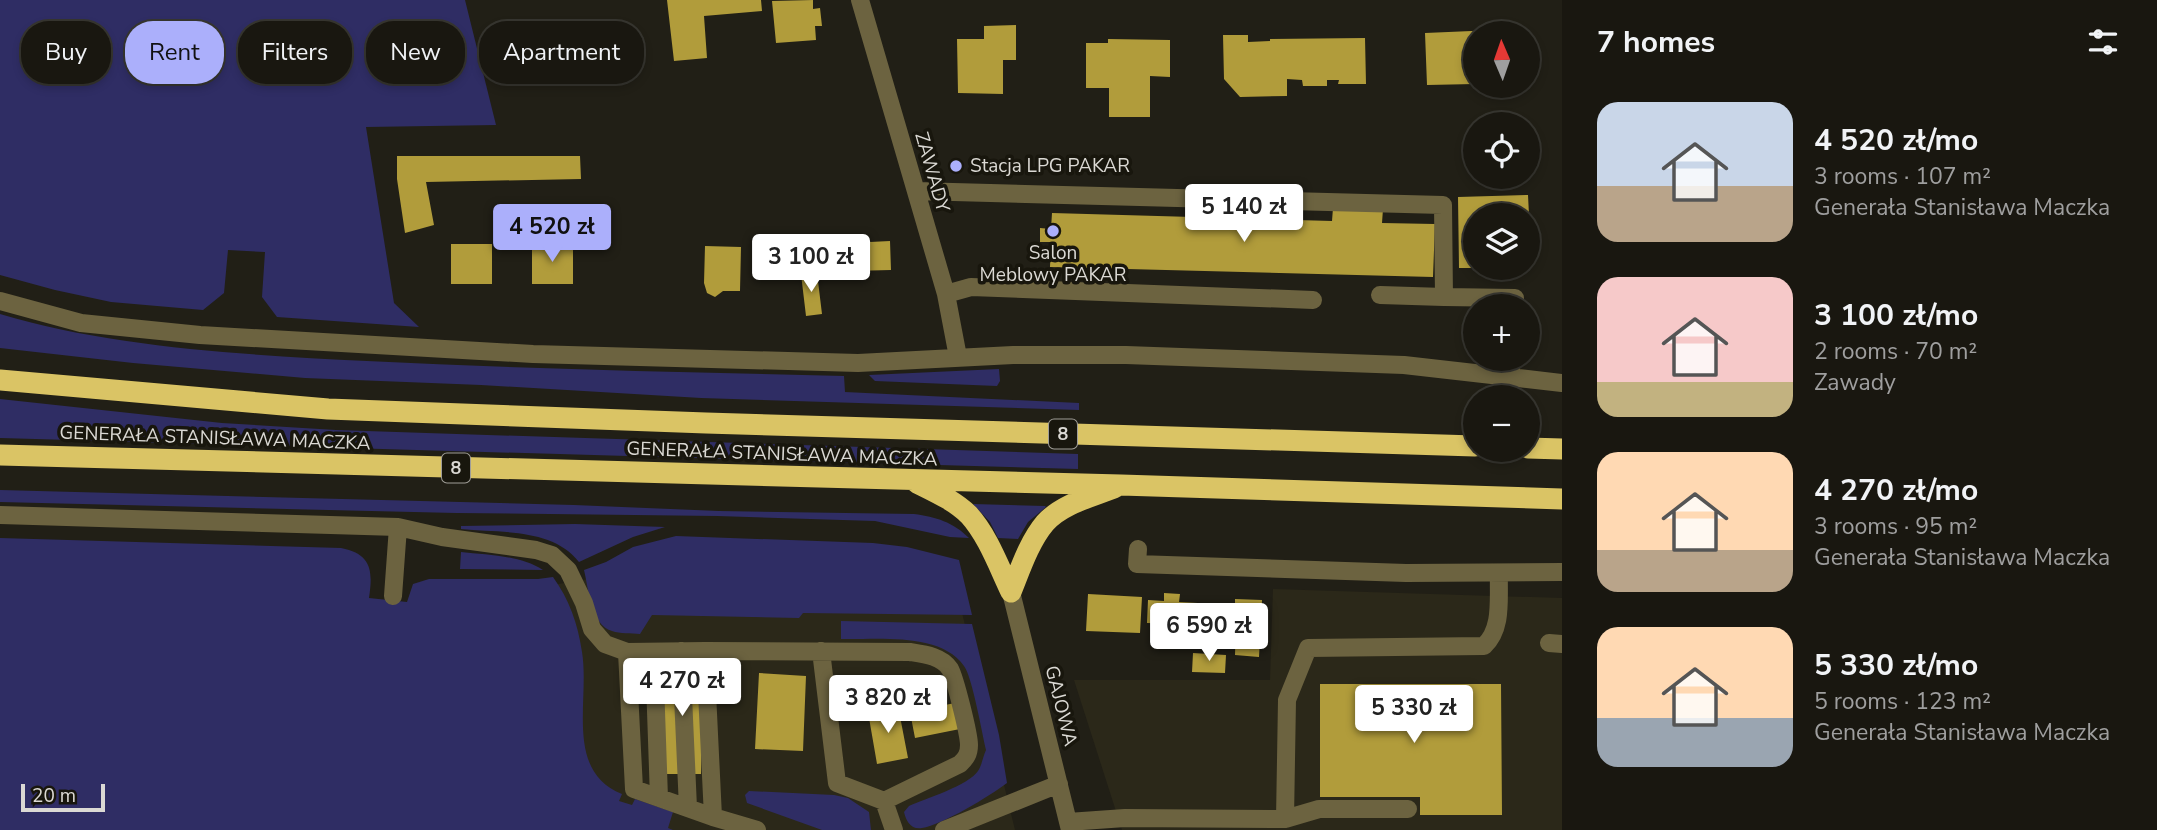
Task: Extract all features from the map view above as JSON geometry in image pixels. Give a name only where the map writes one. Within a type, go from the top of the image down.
[{"type":"highway","name":"GENERAŁA STANISŁAWA MACZKA","points":[[0,380],[328,409],[1463,446]]},
{"type":"highway","points":[[1540,448],[1562,449]]},
{"type":"highway","name":"GENERAŁA STANISŁAWA MACZKA","points":[[0,455],[1562,499]]},
{"type":"highway","points":[[912,481],[945,497],[969,516],[991,550],[1011,592]]},
{"type":"highway","points":[[1011,592],[1031,546],[1046,522],[1065,508],[1121,485]]},
{"type":"street","name":"ZAWADY","points":[[860,0],[946,294],[958,357]]},
{"type":"street","points":[[916,191],[1443,205],[1444,297]]},
{"type":"street","points":[[946,294],[971,287],[1313,300]]},
{"type":"street","points":[[1380,295],[1463,297]]},
{"type":"street","points":[[0,301],[81,323],[214,336],[573,355],[858,363],[958,357],[1126,355],[1404,365],[1562,383]]},
{"type":"street","points":[[1510,379],[1511,371]]},
{"type":"street","points":[[0,515],[398,527],[442,537],[536,550],[552,555],[568,570],[584,603],[592,629],[598,636],[605,643],[627,652],[705,651],[821,652],[923,653],[940,659],[950,669],[968,735],[967,757],[960,764],[884,801],[837,783],[821,652]]},
{"type":"street","points":[[393,596],[398,527]]},
{"type":"street","points":[[1138,549],[1137,564],[1499,574],[1562,572]]},
{"type":"street","points":[[1285,819],[1287,700],[1308,648],[1484,646],[1493,638],[1497,629],[1499,574]]},
{"type":"street","name":"GAJOWA","points":[[1011,592],[1069,826]]},
{"type":"street","points":[[681,651],[688,808]]},
{"type":"street","points":[[705,651],[713,817]]},
{"type":"street","points":[[627,652],[634,789],[757,830]]},
{"type":"street","points":[[654,653],[659,798]]},
{"type":"street","points":[[944,830],[1059,784]]},
{"type":"street","points":[[884,801],[894,830]]},
{"type":"street","points":[[1069,826],[1125,818],[1285,819],[1318,809],[1408,809]]},
{"type":"shaded area","points":[[0,0],[465,0],[479,56],[479,84],[486,84],[496,125],[366,127],[394,303],[419,327],[277,317],[262,297],[265,252],[228,250],[224,293],[203,310],[111,302],[0,275]]},
{"type":"shaded area","points":[[0,314],[88,335],[182,348],[322,359],[486,366],[844,376],[845,392],[1079,403],[1079,410],[701,398],[305,378],[133,363],[0,348]]},
{"type":"shaded area","points":[[999,369],[1000,381],[997,386],[875,381],[869,375]]},
{"type":"shaded area","points":[[0,399],[222,423],[336,430],[1078,454],[1078,469],[0,438]]},
{"type":"shaded area","points":[[0,490],[719,511],[914,514],[944,521],[969,538],[950,537],[875,521],[0,502]]},
{"type":"shaded area","points":[[973,504],[1046,507],[1028,522],[1018,539],[998,538],[990,522]]},
{"type":"shaded area","points":[[575,524],[665,527],[633,537],[579,562],[568,551],[541,538],[509,532],[461,529],[461,526]]},
{"type":"shaded area","points":[[676,536],[873,543],[907,547],[959,560],[972,615],[803,613],[799,618],[652,615],[640,634],[615,632],[605,627],[595,614],[584,570],[606,562],[633,547]]},
{"type":"shaded area","points":[[0,538],[341,548],[365,559],[371,580],[369,598],[407,602],[413,584],[429,579],[553,577],[568,603],[580,642],[584,671],[583,732],[592,769],[604,783],[622,794],[619,801],[632,805],[635,799],[673,812],[668,828],[673,830],[0,830]]},
{"type":"shaded area","points":[[461,552],[524,561],[543,570],[460,569]]},
{"type":"shaded area","points":[[676,565],[954,580],[1015,830],[585,830],[527,589]]},
{"type":"shaded area","points":[[1273,589],[1562,598],[1562,830],[1122,830],[1074,680],[1270,680]]},
{"type":"shaded area","points":[[841,621],[972,624],[999,735],[1007,783],[941,822],[922,828],[915,828],[910,824],[904,812],[909,806],[966,781],[981,766],[986,750],[967,672],[953,655],[924,643],[890,639],[841,639]]},
{"type":"shaded area","points":[[749,791],[848,798],[869,812],[871,830],[822,830],[747,803],[745,795]]},
{"type":"building","points":[[667,0],[761,0],[762,11],[704,16],[707,58],[674,61]]},
{"type":"building","points":[[813,0],[813,9],[820,8],[822,26],[815,26],[816,40],[776,43],[772,1]]},
{"type":"building","points":[[1016,25],[1016,60],[1003,60],[1003,94],[958,93],[957,39],[984,39],[984,26]]},
{"type":"building","points":[[1463,31],[1463,84],[1427,85],[1425,33]]},
{"type":"building","points":[[1223,35],[1248,35],[1248,42],[1270,39],[1365,38],[1366,84],[1338,84],[1339,80],[1327,80],[1327,86],[1303,86],[1302,80],[1287,79],[1287,96],[1240,97],[1224,79]]},
{"type":"building","points":[[1108,39],[1170,40],[1170,77],[1150,76],[1150,117],[1109,117],[1109,88],[1086,88],[1086,43],[1108,43]]},
{"type":"building","points":[[397,156],[580,156],[581,179],[426,182],[434,225],[405,233],[397,179]]},
{"type":"building","points":[[1528,195],[1528,203],[1463,203],[1463,268],[1459,268],[1458,197]]},
{"type":"building","points":[[1333,208],[1383,209],[1382,223],[1435,224],[1433,277],[1050,267],[1051,242],[1040,242],[1040,228],[1051,229],[1052,213],[1332,221]]},
{"type":"building","points":[[890,241],[891,270],[851,271],[850,243]]},
{"type":"building","points":[[451,244],[492,244],[492,284],[451,284]]},
{"type":"building","points":[[532,245],[573,245],[573,284],[532,284]]},
{"type":"building","points":[[705,246],[741,247],[740,291],[723,291],[715,297],[707,293],[704,283]]},
{"type":"building","points":[[817,273],[822,314],[806,316],[801,274]]},
{"type":"building","points":[[1164,593],[1180,594],[1179,602],[1235,605],[1235,599],[1262,600],[1259,657],[1235,655],[1236,620],[1183,617],[1182,624],[1147,623],[1148,600],[1164,601]]},
{"type":"building","points":[[1088,594],[1142,597],[1140,633],[1086,631]]},
{"type":"building","points":[[1193,653],[1226,655],[1225,673],[1192,672]]},
{"type":"building","points":[[664,662],[703,662],[701,774],[662,774]]},
{"type":"building","points":[[759,673],[806,676],[803,751],[755,749]]},
{"type":"building","points":[[1320,684],[1501,684],[1502,815],[1420,815],[1420,797],[1320,797]]},
{"type":"building","points":[[955,703],[960,729],[915,738],[910,712]]},
{"type":"building","points":[[898,706],[908,758],[877,764],[868,712]]},
{"type":"place","name":"Stacja LPG PAKAR","points":[[956,166]]},
{"type":"place","name":"Salon Meblowy PAKAR","points":[[1053,231]]}]
